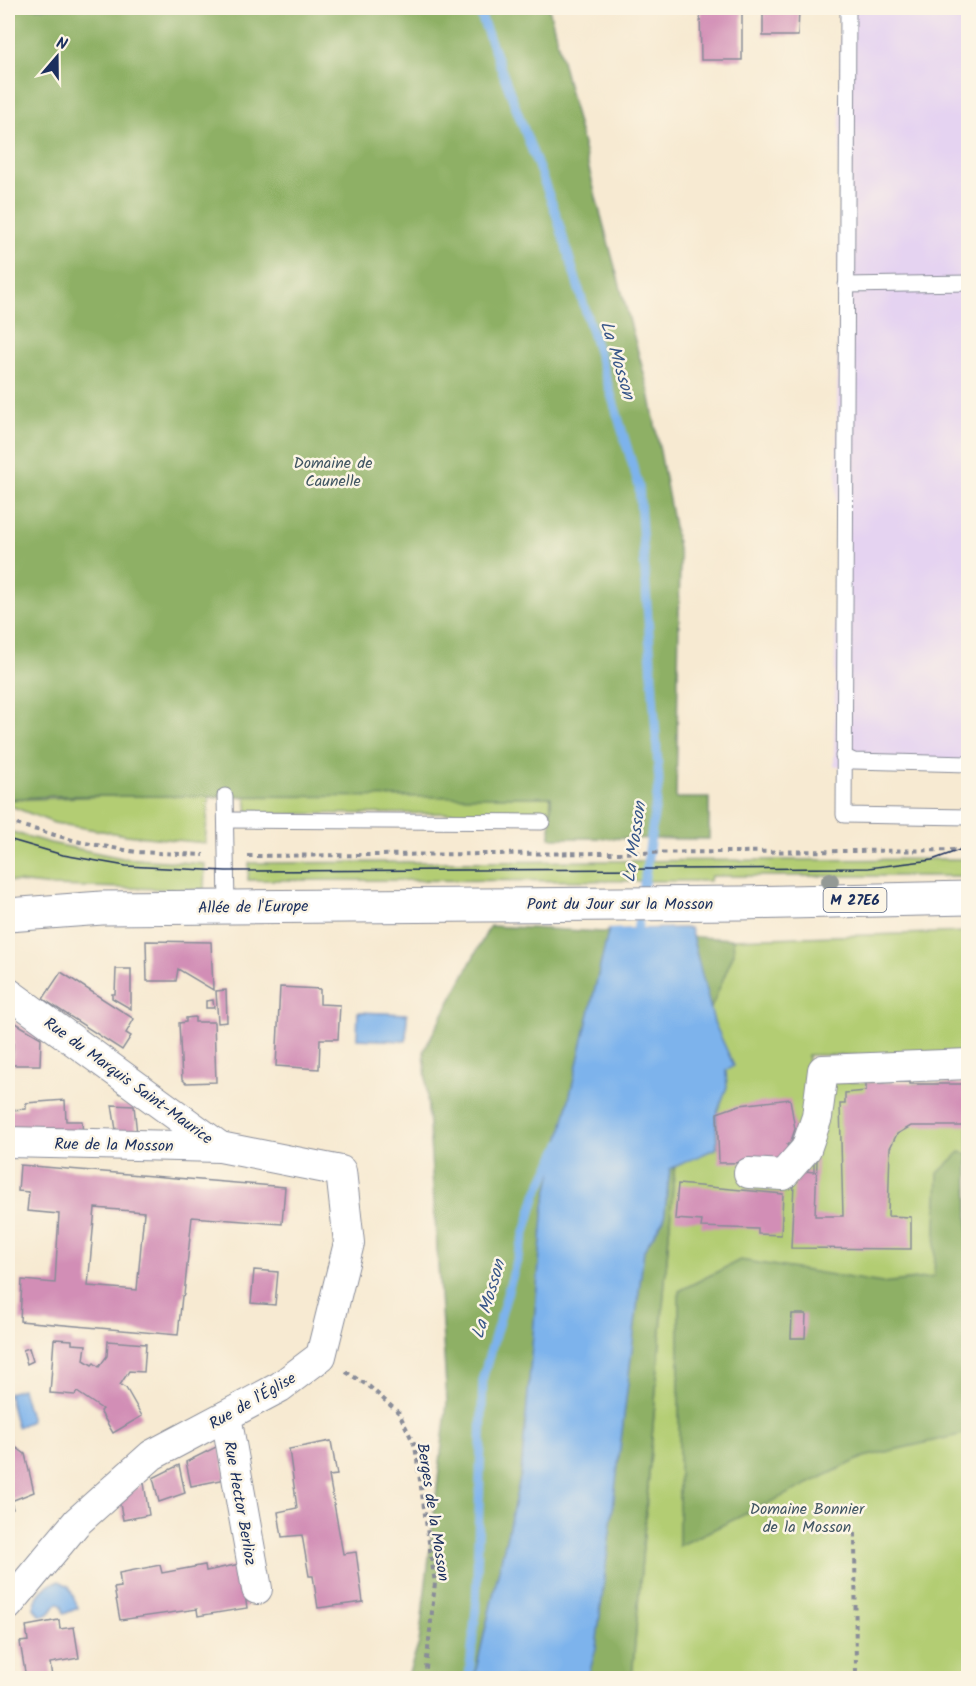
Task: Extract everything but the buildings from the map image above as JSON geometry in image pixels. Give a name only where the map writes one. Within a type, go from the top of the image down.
[{"type":"main road","name":"Pont du Jour sur la Mosson","points":[[499,904],[741,903],[969,898]]},
{"type":"main road","name":"Allée de l'Europe","points":[[16,910],[499,904]]},
{"type":"street","name":"Rue du Marquis Saint-Maurice","points":[[8,993],[220,1147]]},
{"type":"street","points":[[749,1173],[783,1175],[806,1149],[818,1117],[823,1070],[969,1064]]},
{"type":"street","name":"Rue de la Mosson","points":[[8,1142],[220,1147]]},
{"type":"street","points":[[220,1147],[342,1170],[349,1243],[321,1356]]},
{"type":"street","name":"Rue de l'Église","points":[[8,1605],[77,1522],[152,1455],[280,1387],[321,1356]]},
{"type":"street","name":"Rue Hector Berlioz","points":[[226,1416],[257,1589]]},
{"type":"lane","points":[[848,8],[844,815],[969,817]]},
{"type":"lane","points":[[846,285],[969,283]]},
{"type":"lane","points":[[843,756],[854,761],[969,764]]},
{"type":"lane","points":[[225,796],[227,906]]},
{"type":"lane","points":[[226,820],[542,822]]},
{"type":"path","points":[[8,822],[80,842],[136,852],[226,856],[969,850]]},
{"type":"path","name":"Berges de la Mosson","points":[[321,1356],[370,1387],[399,1413],[415,1446],[435,1583],[425,1678]]},
{"type":"path","points":[[855,1533],[856,1678]]},
{"type":"shaded area","points":[[841,8],[968,8],[968,771],[834,766]]},
{"type":"green space","name":"Domaine de Caunelle","points":[[8,8],[549,8],[597,201],[649,392],[680,559],[676,798],[709,798],[709,839],[550,838],[551,797],[56,796],[8,799]]},
{"type":"green space","points":[[204,792],[551,797],[550,813],[248,814],[246,797],[209,797],[205,843],[126,835],[54,823],[8,805],[8,800]]},
{"type":"green space","points":[[8,831],[50,843],[122,858],[205,864],[204,890],[52,886],[9,881]]},
{"type":"green space","points":[[968,859],[968,876],[711,876],[710,881],[248,880],[249,863]]},
{"type":"green space","points":[[490,926],[733,939],[734,953],[682,1078],[632,1678],[407,1678],[419,1643],[447,1402],[424,1050]]},
{"type":"green space","name":"Domaine Bonnier de la Mosson","points":[[968,932],[968,1052],[959,1056],[808,1055],[809,1081],[968,1085],[968,1678],[632,1678],[682,1078],[733,939]]},
{"type":"green space","points":[[960,1152],[968,1154],[968,1433],[864,1457],[679,1546],[679,1291],[740,1260],[882,1283],[934,1277],[938,1173]]},
{"type":"water","points":[[609,928],[690,928],[714,1022],[734,1066],[726,1070],[727,1087],[716,1116],[717,1148],[670,1169],[664,1219],[644,1250],[596,1648],[588,1678],[474,1678],[521,1474],[544,1206]]},
{"type":"water","points":[[358,1012],[407,1014],[406,1041],[357,1039]]},
{"type":"water","points":[[22,1389],[31,1421],[17,1427],[8,1393]]},
{"type":"water","points":[[59,1581],[69,1586],[78,1608],[64,1614],[62,1606],[58,1603],[48,1614],[39,1615],[34,1608],[39,1594],[49,1585]]},
{"type":"pier","points":[[609,925],[690,925],[693,927],[606,929]]},
{"type":"waterway","name":"La Mosson","points":[[478,8],[555,211],[639,486],[659,781],[636,939]]},
{"type":"waterway","name":"La Mosson","points":[[469,1678],[476,1608],[483,1377],[536,1195],[561,1144]]},
{"type":"tram line","points":[[8,839],[63,855],[126,866],[226,871],[868,868],[932,860],[968,847]]}]
